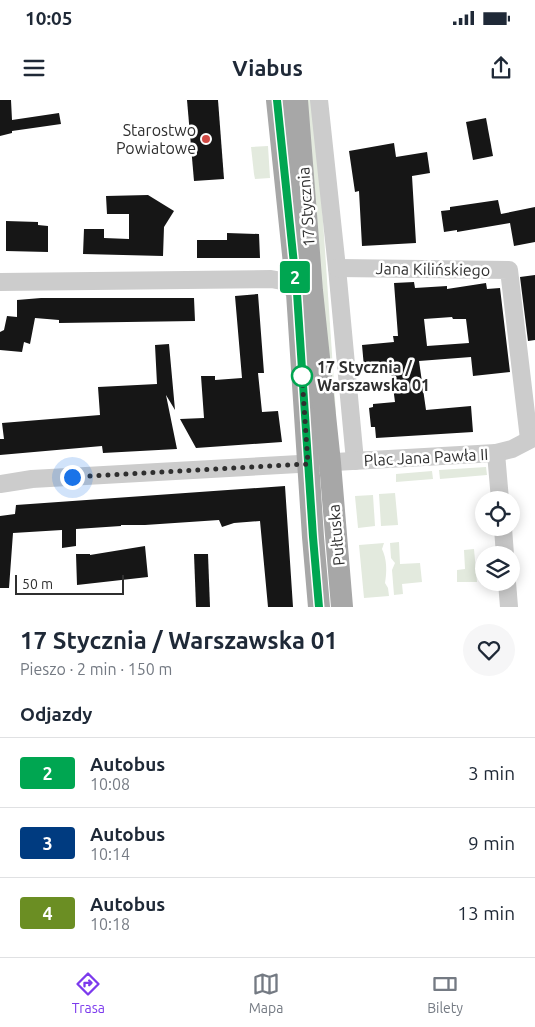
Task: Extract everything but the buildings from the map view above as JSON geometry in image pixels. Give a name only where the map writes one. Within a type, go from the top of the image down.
[{"type":"main road","name":"17 Stycznia","points":[[277,100],[297,293],[319,463]]},
{"type":"main road","name":"17 Stycznia","points":[[297,100],[312,291],[319,463]]},
{"type":"main road","name":"Pułtuska","points":[[319,463],[319,607]]},
{"type":"main road","name":"Pułtuska","points":[[319,463],[342,607]]},
{"type":"street","name":"17 Stycznia","points":[[319,100],[355,461]]},
{"type":"street","name":"Jana Kilińskiego","points":[[337,268],[509,270],[532,438]]},
{"type":"street","points":[[0,282],[272,279],[282,281],[297,293]]},
{"type":"street","points":[[496,453],[512,449],[532,438]]},
{"type":"street","name":"Plac Jana Pawła II","points":[[0,484],[32,479],[496,453],[499,491]]},
{"type":"street","points":[[508,591],[509,607]]},
{"type":"shaded area","points":[[303,100],[312,100],[322,206],[336,413],[331,413]]},
{"type":"shaded area","points":[[268,146],[270,178],[255,179],[251,147]]},
{"type":"shaded area","points":[[486,467],[487,475],[440,479],[439,470]]},
{"type":"shaded area","points":[[432,471],[433,479],[396,482],[396,474]]},
{"type":"shaded area","points":[[395,493],[398,525],[381,526],[379,494]]},
{"type":"shaded area","points":[[373,495],[375,526],[358,528],[355,496]]},
{"type":"shaded area","points":[[399,542],[400,564],[420,563],[422,582],[402,584],[403,594],[394,595],[392,570],[395,563],[391,558],[390,543]]},
{"type":"shaded area","points":[[384,543],[382,549],[386,566],[385,583],[389,596],[364,598],[359,545]]},
{"type":"shaded area","points":[[474,549],[475,582],[457,582],[457,570],[465,569],[464,550]]},
{"type":"bus line","name":"2","points":[[277,100],[297,293],[319,607]]},
{"type":"place","name":"Starostwo Powiatowe","points":[[206,139]]},
{"type":"place","name":"17 Stycznia / Warszawska 01","points":[[302,376]]},
{"type":"route","points":[[72,477],[308,464],[302,376]]}]
